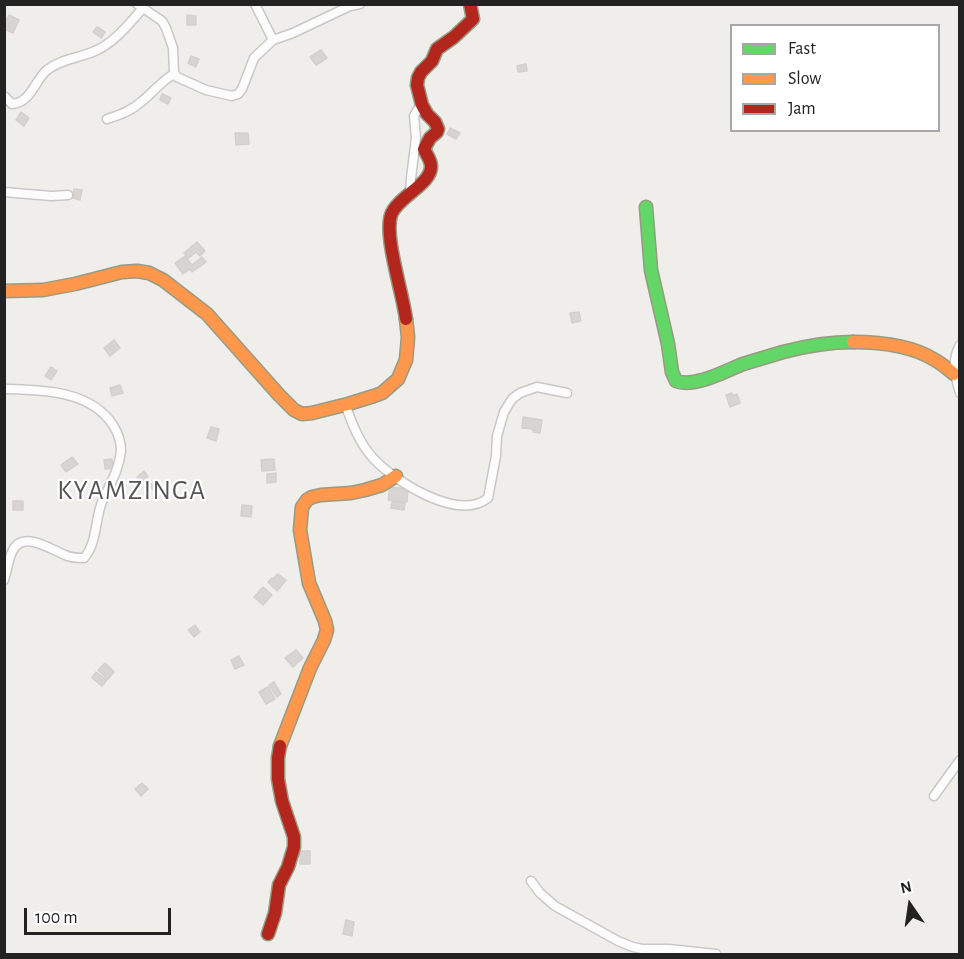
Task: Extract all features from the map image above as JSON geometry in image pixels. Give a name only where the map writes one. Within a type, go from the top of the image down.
[{"type":"street","points":[[255,4],[273,40]]},
{"type":"street","points":[[4,96],[12,104],[21,102],[48,69],[66,60],[98,50],[119,34],[140,6],[162,21],[166,28],[173,48],[174,74],[177,77],[206,90],[236,95],[242,89],[254,58],[273,40],[350,6],[360,4]]},
{"type":"street","points":[[4,291],[43,290],[122,272],[149,273],[163,280],[207,314],[294,410],[302,414],[312,413],[371,398],[385,392],[398,380],[407,360],[407,333],[402,293],[392,247],[391,215],[394,208],[423,181],[430,171],[431,166],[424,149],[438,129],[422,107],[417,85],[418,78],[432,61],[437,49],[473,19],[470,4]]},
{"type":"street","points":[[107,119],[124,114],[133,108],[174,74]]},
{"type":"street","points":[[410,192],[416,138],[414,116],[422,107]]},
{"type":"street","points":[[4,192],[68,195]]},
{"type":"street","points":[[646,207],[651,270],[676,382],[686,383],[708,378],[741,365],[818,345],[856,342],[918,352],[929,356],[954,374]]},
{"type":"street","points":[[960,345],[954,361],[954,374],[960,393]]},
{"type":"street","points":[[345,404],[357,434],[371,457],[384,469],[411,488],[434,500],[468,505],[481,503],[488,498],[496,456],[497,436],[504,412],[512,399],[520,393],[537,387],[567,393]]},
{"type":"street","points":[[4,389],[44,390],[87,402],[100,410],[110,421],[117,432],[121,449],[118,469],[101,506],[92,540],[84,558],[67,556],[38,543],[21,542],[16,545],[11,554],[5,575]]},
{"type":"street","points":[[268,934],[275,913],[279,885],[294,847],[294,837],[282,801],[278,758],[281,743],[327,630],[309,583],[300,531],[302,507],[306,500],[312,497],[365,490],[382,485],[396,476]]},
{"type":"street","points":[[934,796],[960,760]]},
{"type":"street","points":[[531,881],[540,893],[555,906],[633,947],[716,954]]},
{"type":"building","points":[[9,15],[19,20],[13,33],[4,29],[4,23]]},
{"type":"building","points":[[187,15],[196,16],[196,25],[187,25]]},
{"type":"building","points":[[97,27],[105,32],[101,38],[93,32]]},
{"type":"building","points":[[321,50],[327,58],[316,65],[310,57]]},
{"type":"building","points":[[191,56],[199,59],[196,67],[188,63]]},
{"type":"building","points":[[526,64],[527,71],[518,72],[517,66]]},
{"type":"building","points":[[162,94],[171,98],[168,104],[160,100]]},
{"type":"building","points":[[21,112],[29,118],[24,126],[16,120]]},
{"type":"building","points":[[450,128],[460,133],[456,139],[447,134]]},
{"type":"building","points":[[235,133],[248,133],[249,144],[236,145]]},
{"type":"building","points":[[74,189],[82,190],[80,200],[73,198]]},
{"type":"building","points":[[197,242],[205,251],[200,256],[196,252],[189,258],[184,253]]},
{"type":"building","points":[[185,256],[192,265],[202,257],[206,262],[192,272],[190,269],[183,274],[175,263]]},
{"type":"building","points":[[579,312],[581,321],[572,323],[570,313]]},
{"type":"building","points":[[114,340],[120,348],[110,356],[104,348]]},
{"type":"building","points":[[51,367],[57,371],[51,380],[45,376]]},
{"type":"building","points":[[120,385],[123,393],[112,396],[110,388]]},
{"type":"building","points":[[732,393],[733,396],[737,394],[740,403],[730,407],[726,395]]},
{"type":"building","points":[[523,417],[542,420],[540,433],[533,432],[533,429],[522,428]]},
{"type":"building","points":[[211,427],[219,429],[216,441],[207,438]]},
{"type":"building","points":[[72,457],[78,464],[66,472],[61,465]]},
{"type":"building","points":[[112,459],[113,468],[105,469],[104,460]]},
{"type":"building","points":[[274,459],[275,470],[262,471],[261,460]]},
{"type":"building","points":[[144,471],[148,477],[141,482],[137,477]]},
{"type":"building","points":[[276,473],[276,482],[267,483],[267,474]]},
{"type":"building","points":[[157,481],[162,490],[155,494],[150,485]]},
{"type":"building","points":[[390,487],[408,489],[407,502],[388,500]]},
{"type":"building","points":[[13,501],[23,501],[23,510],[13,510]]},
{"type":"building","points":[[392,502],[405,503],[404,510],[391,508]]},
{"type":"building","points":[[242,505],[252,506],[251,517],[241,516]]},
{"type":"building","points":[[278,574],[286,580],[277,591],[268,582]]},
{"type":"building","points":[[263,587],[272,595],[263,605],[254,597]]},
{"type":"building","points":[[195,625],[200,632],[194,637],[188,630]]},
{"type":"building","points":[[296,650],[303,658],[293,667],[285,658]]},
{"type":"building","points":[[239,656],[244,665],[235,669],[231,660]]},
{"type":"building","points":[[105,663],[114,672],[108,679],[98,670]]},
{"type":"building","points":[[96,672],[107,680],[102,686],[92,678]]},
{"type":"building","points":[[274,682],[281,694],[277,697],[269,685]]},
{"type":"building","points":[[268,687],[275,699],[266,704],[259,692]]},
{"type":"building","points":[[142,783],[148,789],[141,796],[135,789]]},
{"type":"building","points":[[300,851],[310,851],[310,864],[300,864]]},
{"type":"building","points":[[346,920],[354,922],[352,936],[343,934]]},
{"type":"traffic: fast","points":[[646,207],[651,270],[672,372],[676,381],[684,383],[701,381],[743,364],[800,348],[853,342]]},
{"type":"traffic: slow","points":[[4,291],[43,290],[122,272],[149,273],[163,280],[207,314],[279,395],[294,410],[302,414],[374,396],[382,393],[398,379],[406,360],[408,337],[406,319]]},
{"type":"traffic: slow","points":[[853,342],[884,344],[916,351],[938,362],[954,374]]},
{"type":"traffic: slow","points":[[280,746],[327,630],[309,583],[300,530],[302,507],[312,497],[365,490],[382,485],[396,476]]},
{"type":"traffic: jam","points":[[406,319],[392,251],[391,215],[394,208],[430,173],[431,164],[424,149],[438,129],[422,105],[417,85],[418,78],[432,61],[437,49],[473,19],[470,4]]},
{"type":"traffic: jam","points":[[268,934],[275,913],[279,885],[294,847],[294,837],[282,801],[278,779],[280,746]]},
{"type":"district","name":"KYAMZINGA","points":[[132,491]]}]
